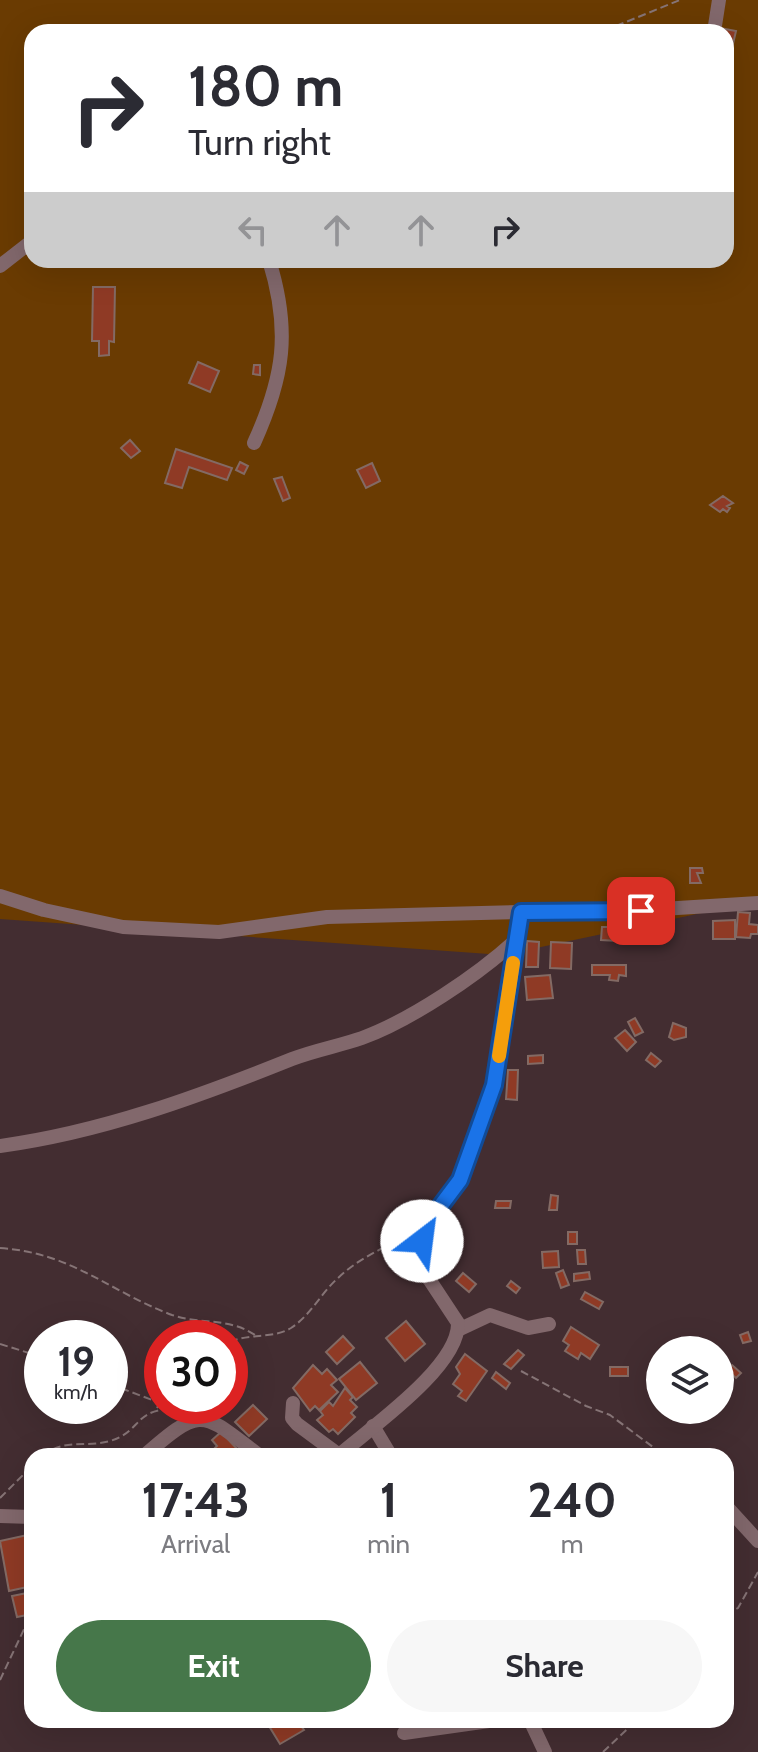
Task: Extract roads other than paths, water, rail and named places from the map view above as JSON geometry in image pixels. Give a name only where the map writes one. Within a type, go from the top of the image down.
[{"type":"street","points":[[715,24],[719,0]]},
{"type":"street","points":[[0,266],[24,247]]},
{"type":"street","points":[[254,443],[273,401],[283,357],[282,317],[271,268]]},
{"type":"street","points":[[0,896],[44,910],[123,927],[219,932],[327,917],[521,912],[582,914],[758,903]]},
{"type":"street","points":[[347,1448],[405,1399],[450,1352],[458,1330],[456,1315],[427,1276],[422,1241],[425,1228],[460,1180],[494,1085],[521,912]]},
{"type":"street","points":[[0,1146],[62,1137],[139,1115],[297,1057],[365,1037],[460,984],[516,940]]},
{"type":"street","points":[[458,1330],[490,1315],[528,1328],[549,1324]]},
{"type":"street","points":[[293,1403],[292,1418],[330,1448]]},
{"type":"street","points":[[154,1448],[185,1423],[205,1417],[220,1424],[250,1448]]},
{"type":"street","points":[[373,1426],[386,1448]]},
{"type":"street","points":[[734,1515],[758,1541]]},
{"type":"street","points":[[0,1516],[24,1517]]},
{"type":"street","points":[[404,1733],[439,1728]]},
{"type":"street","points":[[534,1728],[545,1752]]}]
